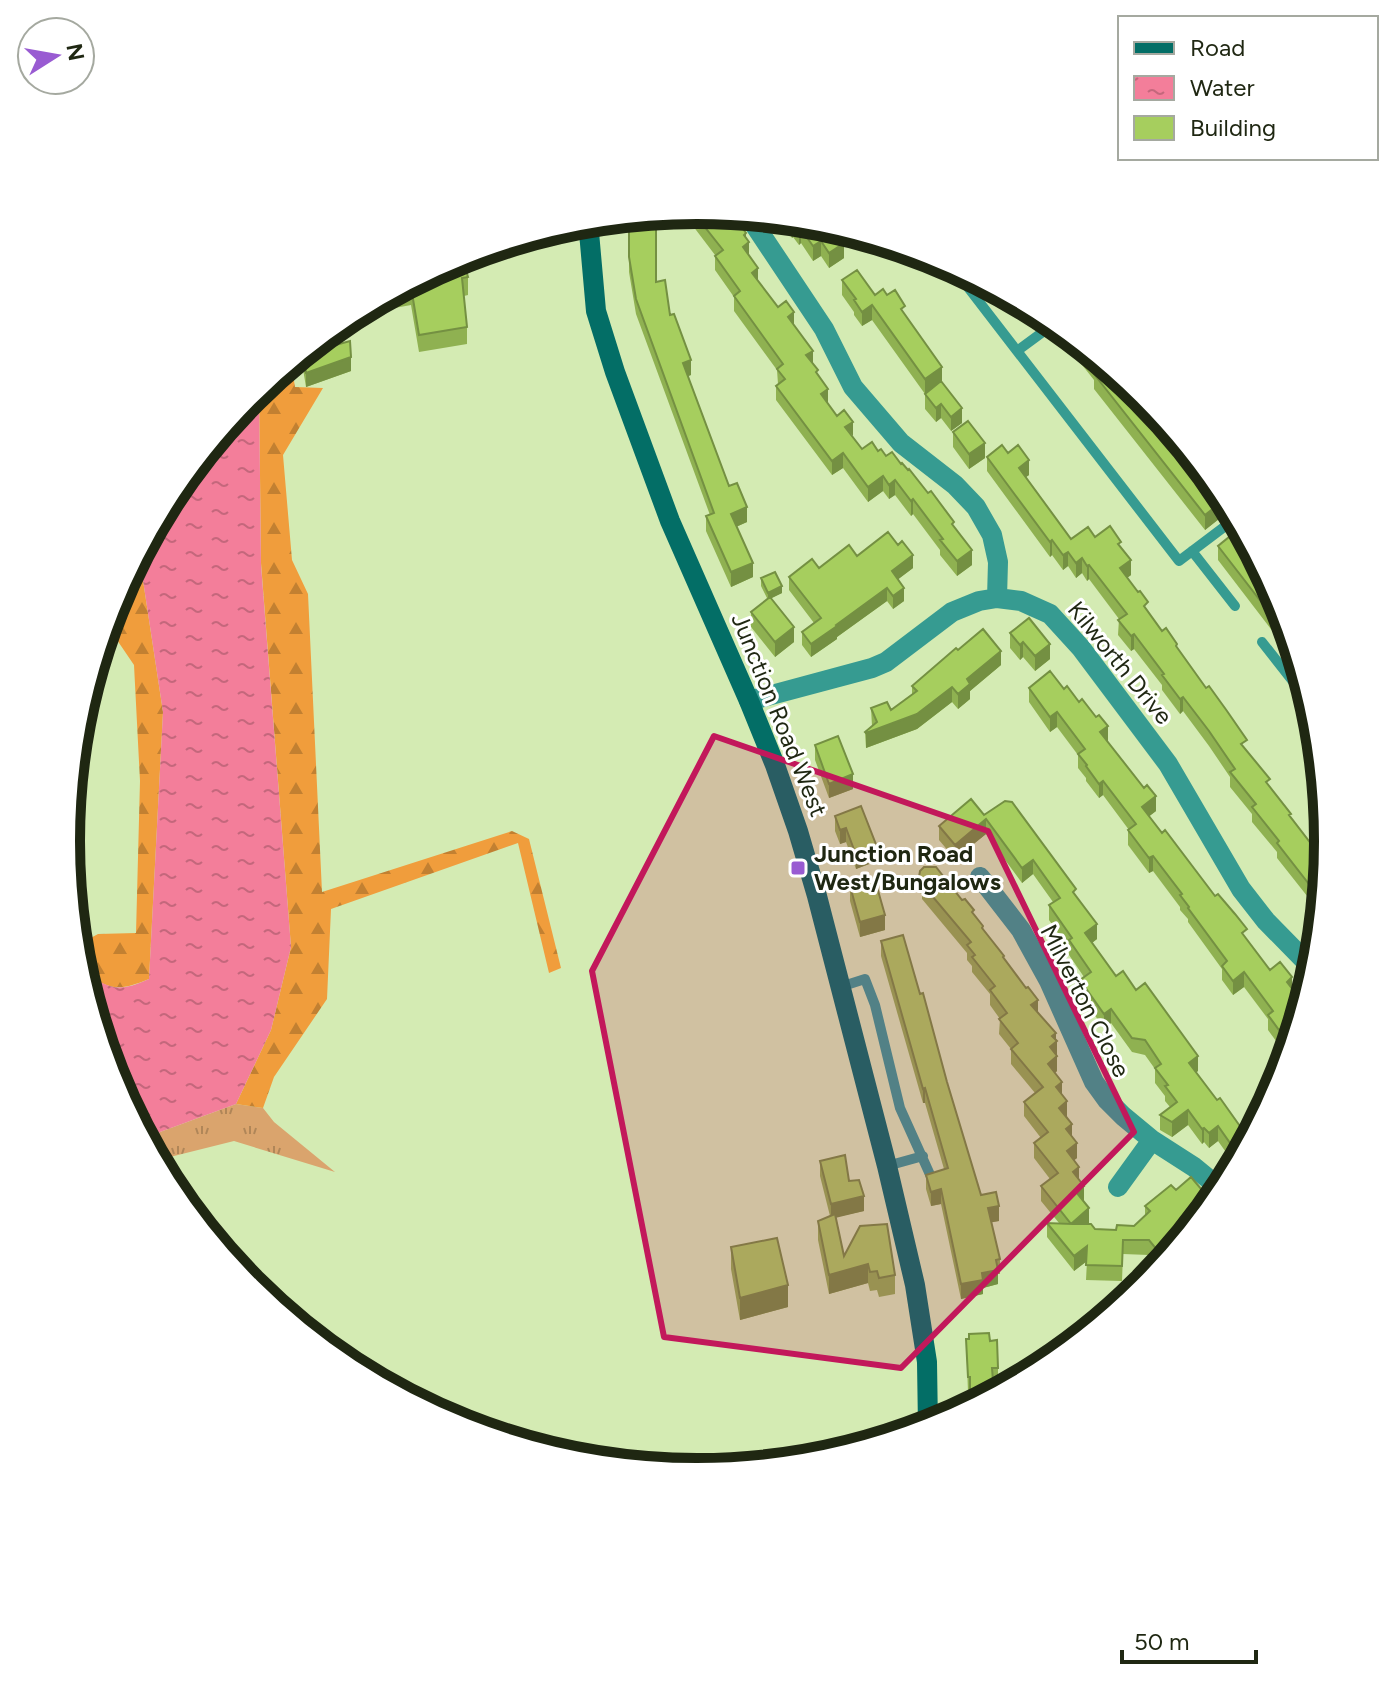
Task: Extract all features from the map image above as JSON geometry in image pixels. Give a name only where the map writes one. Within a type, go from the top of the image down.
[{"type":"street","points":[[749,701],[886,662],[952,612],[979,601],[997,598],[998,562],[992,535],[976,507],[955,485],[901,443],[853,387],[824,329],[756,227]]},
{"type":"street","name":"Junction Road West","points":[[589,234],[596,311],[615,372],[670,521],[749,701],[798,831],[887,1166],[915,1285],[924,1331],[928,1413]]},
{"type":"street","name":"Kilworth Drive","points":[[997,598],[1021,601],[1050,614],[1081,648],[1168,764],[1241,889],[1266,921],[1302,958]]},
{"type":"street","name":"Milverton Close","points":[[980,877],[1021,930],[1042,968],[1094,1082],[1115,1108],[1152,1140],[1212,1181]]},
{"type":"street","points":[[1118,1187],[1152,1140]]},
{"type":"lane","points":[[968,287],[1179,561],[1227,525]]},
{"type":"lane","points":[[1017,351],[1044,331]]},
{"type":"lane","points":[[1192,551],[1235,606]]},
{"type":"lane","points":[[1262,642],[1291,674]]},
{"type":"lane","points":[[840,987],[865,979],[875,1005],[900,1108],[932,1179]]},
{"type":"lane","points":[[887,1166],[923,1156]]},
{"type":"highlighted area","points":[[714,736],[988,831],[1134,1132],[901,1368],[664,1337],[592,971]]},
{"type":"green space","points":[[293,375],[295,387],[323,388],[283,455],[292,560],[308,594],[322,892],[512,831],[529,839],[561,968],[549,973],[518,843],[331,909],[327,999],[274,1077],[263,1108],[236,1104],[271,1030],[291,947],[261,563],[259,407]]},
{"type":"green space","points":[[142,573],[163,712],[149,979],[113,987],[96,979],[88,939],[98,934],[136,933],[140,781],[134,665],[117,640],[127,605]]},
{"type":"green space","points":[[236,1104],[263,1108],[274,1122],[335,1172],[234,1141],[169,1158],[157,1137],[160,1132]]},
{"type":"water","points":[[259,407],[261,565],[291,947],[271,1030],[236,1104],[160,1132],[157,1137],[127,1077],[96,980],[120,987],[149,979],[163,712],[142,573],[184,498],[233,434]]},
{"type":"building","points":[[703,224],[740,225],[749,242],[743,247],[758,268],[752,273],[778,307],[786,301],[794,312],[788,317],[813,351],[806,355],[828,389],[821,394],[837,416],[844,410],[853,422],[845,427],[862,449],[872,442],[886,456],[892,452],[928,493],[931,491],[972,550],[957,561],[913,499],[911,501],[895,480],[889,485],[883,476],[868,487],[843,453],[832,461],[776,386],[785,379],[777,369],[783,364],[734,296],[740,291],[715,256],[723,250]]},
{"type":"building","points":[[656,225],[656,282],[665,280],[670,315],[674,314],[691,360],[683,363],[729,486],[737,483],[747,507],[731,514],[753,563],[731,572],[706,516],[714,513],[636,299],[629,257],[629,228]]},
{"type":"building","points":[[804,234],[844,243],[829,253],[821,241],[813,246]]},
{"type":"building","points":[[466,269],[468,277],[462,278],[467,327],[419,335],[412,294]]},
{"type":"building","points":[[857,270],[875,295],[883,289],[887,295],[895,290],[905,306],[901,309],[942,367],[925,379],[872,305],[862,312],[842,280]]},
{"type":"building","points":[[350,341],[351,357],[306,373],[305,365],[328,347]]},
{"type":"building","points":[[1097,372],[1104,377],[1161,434],[1215,507],[1205,515],[1094,374]]},
{"type":"building","points":[[941,381],[962,408],[951,417],[941,404],[936,408],[925,394]]},
{"type":"building","points":[[968,421],[985,443],[969,454],[953,432]]},
{"type":"building","points":[[1002,445],[1008,453],[1018,445],[1029,460],[1019,468],[1071,539],[1088,527],[1095,537],[1110,526],[1121,542],[1118,544],[1131,560],[1120,568],[1148,602],[1144,606],[1162,631],[1166,628],[1206,688],[1209,686],[1227,711],[1247,740],[1241,744],[1270,779],[1266,782],[1314,847],[1312,888],[1252,807],[1256,804],[1230,772],[1235,769],[1209,731],[1183,697],[1180,699],[1134,634],[1131,636],[1118,620],[1127,614],[1082,558],[1076,563],[1068,552],[1063,555],[1052,540],[1050,542],[987,457]]},
{"type":"building","points":[[888,532],[898,545],[902,541],[913,555],[892,571],[904,588],[893,596],[887,588],[811,644],[802,632],[821,618],[789,577],[812,559],[819,568],[849,545],[857,556]]},
{"type":"building","points":[[1232,534],[1270,613],[1218,546]]},
{"type":"building","points":[[775,572],[782,586],[768,593],[761,578]]},
{"type":"building","points":[[770,597],[794,627],[775,642],[751,612]]},
{"type":"building","points":[[1029,618],[1050,644],[1035,656],[1010,633]]},
{"type":"building","points":[[983,629],[1001,651],[967,679],[970,684],[958,694],[952,687],[917,714],[865,732],[877,722],[871,708],[887,702],[891,710],[917,691],[912,686]]},
{"type":"building","points":[[1050,671],[1064,689],[1067,686],[1079,702],[1082,699],[1096,717],[1099,715],[1108,726],[1100,732],[1144,788],[1147,785],[1156,796],[1142,807],[1162,833],[1165,830],[1215,896],[1218,894],[1247,929],[1242,933],[1270,970],[1280,962],[1292,977],[1287,982],[1295,992],[1285,1026],[1279,1030],[1268,1015],[1273,1011],[1244,972],[1233,981],[1222,966],[1227,961],[1188,908],[1182,894],[1128,830],[1136,824],[1103,781],[1099,784],[1078,754],[1085,749],[1057,712],[1050,717],[1029,688]]},
{"type":"building","points":[[838,736],[853,774],[829,784],[815,745]]},
{"type":"building","points":[[971,799],[984,815],[1005,801],[1012,802],[1076,889],[1073,892],[1097,924],[1085,933],[1116,976],[1123,971],[1136,990],[1145,983],[1198,1056],[1189,1063],[1242,1129],[1233,1147],[1218,1126],[1209,1133],[1202,1129],[1188,1110],[1172,1122],[1160,1115],[1177,1102],[1155,1068],[1161,1064],[1145,1040],[1132,1038],[1111,1009],[1104,1014],[1080,980],[1091,972],[1049,905],[1060,898],[1033,860],[1022,868],[986,819],[955,845],[939,826]]},
{"type":"building","points":[[861,806],[877,847],[856,855],[846,828],[840,830],[835,816]]},
{"type":"building","points":[[924,867],[936,867],[974,910],[972,912],[982,928],[1038,1000],[1031,1005],[1056,1033],[1052,1036],[1057,1041],[1050,1047],[1057,1056],[1048,1064],[1062,1082],[1056,1087],[1067,1101],[1059,1108],[1072,1124],[1066,1129],[1077,1143],[1067,1151],[1079,1167],[1073,1172],[1084,1186],[1076,1192],[1089,1208],[1071,1224],[1041,1186],[1058,1173],[1034,1143],[1048,1132],[1024,1102],[1043,1087],[1011,1049],[1018,1043],[999,1019],[1007,1013],[990,990],[995,986],[972,957],[975,955],[967,945],[971,942],[922,884],[919,877]]},
{"type":"building","points":[[875,880],[885,915],[860,922],[850,886]]},
{"type":"building","points":[[903,935],[920,994],[923,993],[981,1195],[996,1192],[999,1206],[988,1208],[1000,1259],[996,1260],[998,1270],[982,1273],[983,1280],[961,1284],[941,1189],[931,1192],[926,1175],[948,1168],[881,941]]},
{"type":"building","points":[[845,1155],[849,1181],[859,1180],[864,1196],[831,1204],[820,1161]]},
{"type":"building","points":[[1191,1177],[1204,1192],[1158,1251],[1149,1240],[1123,1240],[1122,1266],[1086,1265],[1087,1246],[1074,1256],[1047,1223],[1091,1224],[1095,1229],[1116,1230],[1117,1225],[1134,1226],[1150,1211],[1145,1206],[1171,1185],[1176,1190]]},
{"type":"building","points":[[835,1214],[844,1256],[860,1226],[887,1224],[895,1275],[879,1278],[877,1271],[870,1272],[868,1264],[829,1275],[818,1221]]},
{"type":"building","points":[[777,1238],[788,1285],[740,1298],[731,1247]]},
{"type":"building","points":[[989,1333],[990,1341],[997,1340],[998,1368],[992,1368],[993,1381],[970,1394],[966,1339],[969,1339],[969,1334]]},
{"type":"place","name":"Junction Road West/Bungalows","points":[[798,868]]}]
